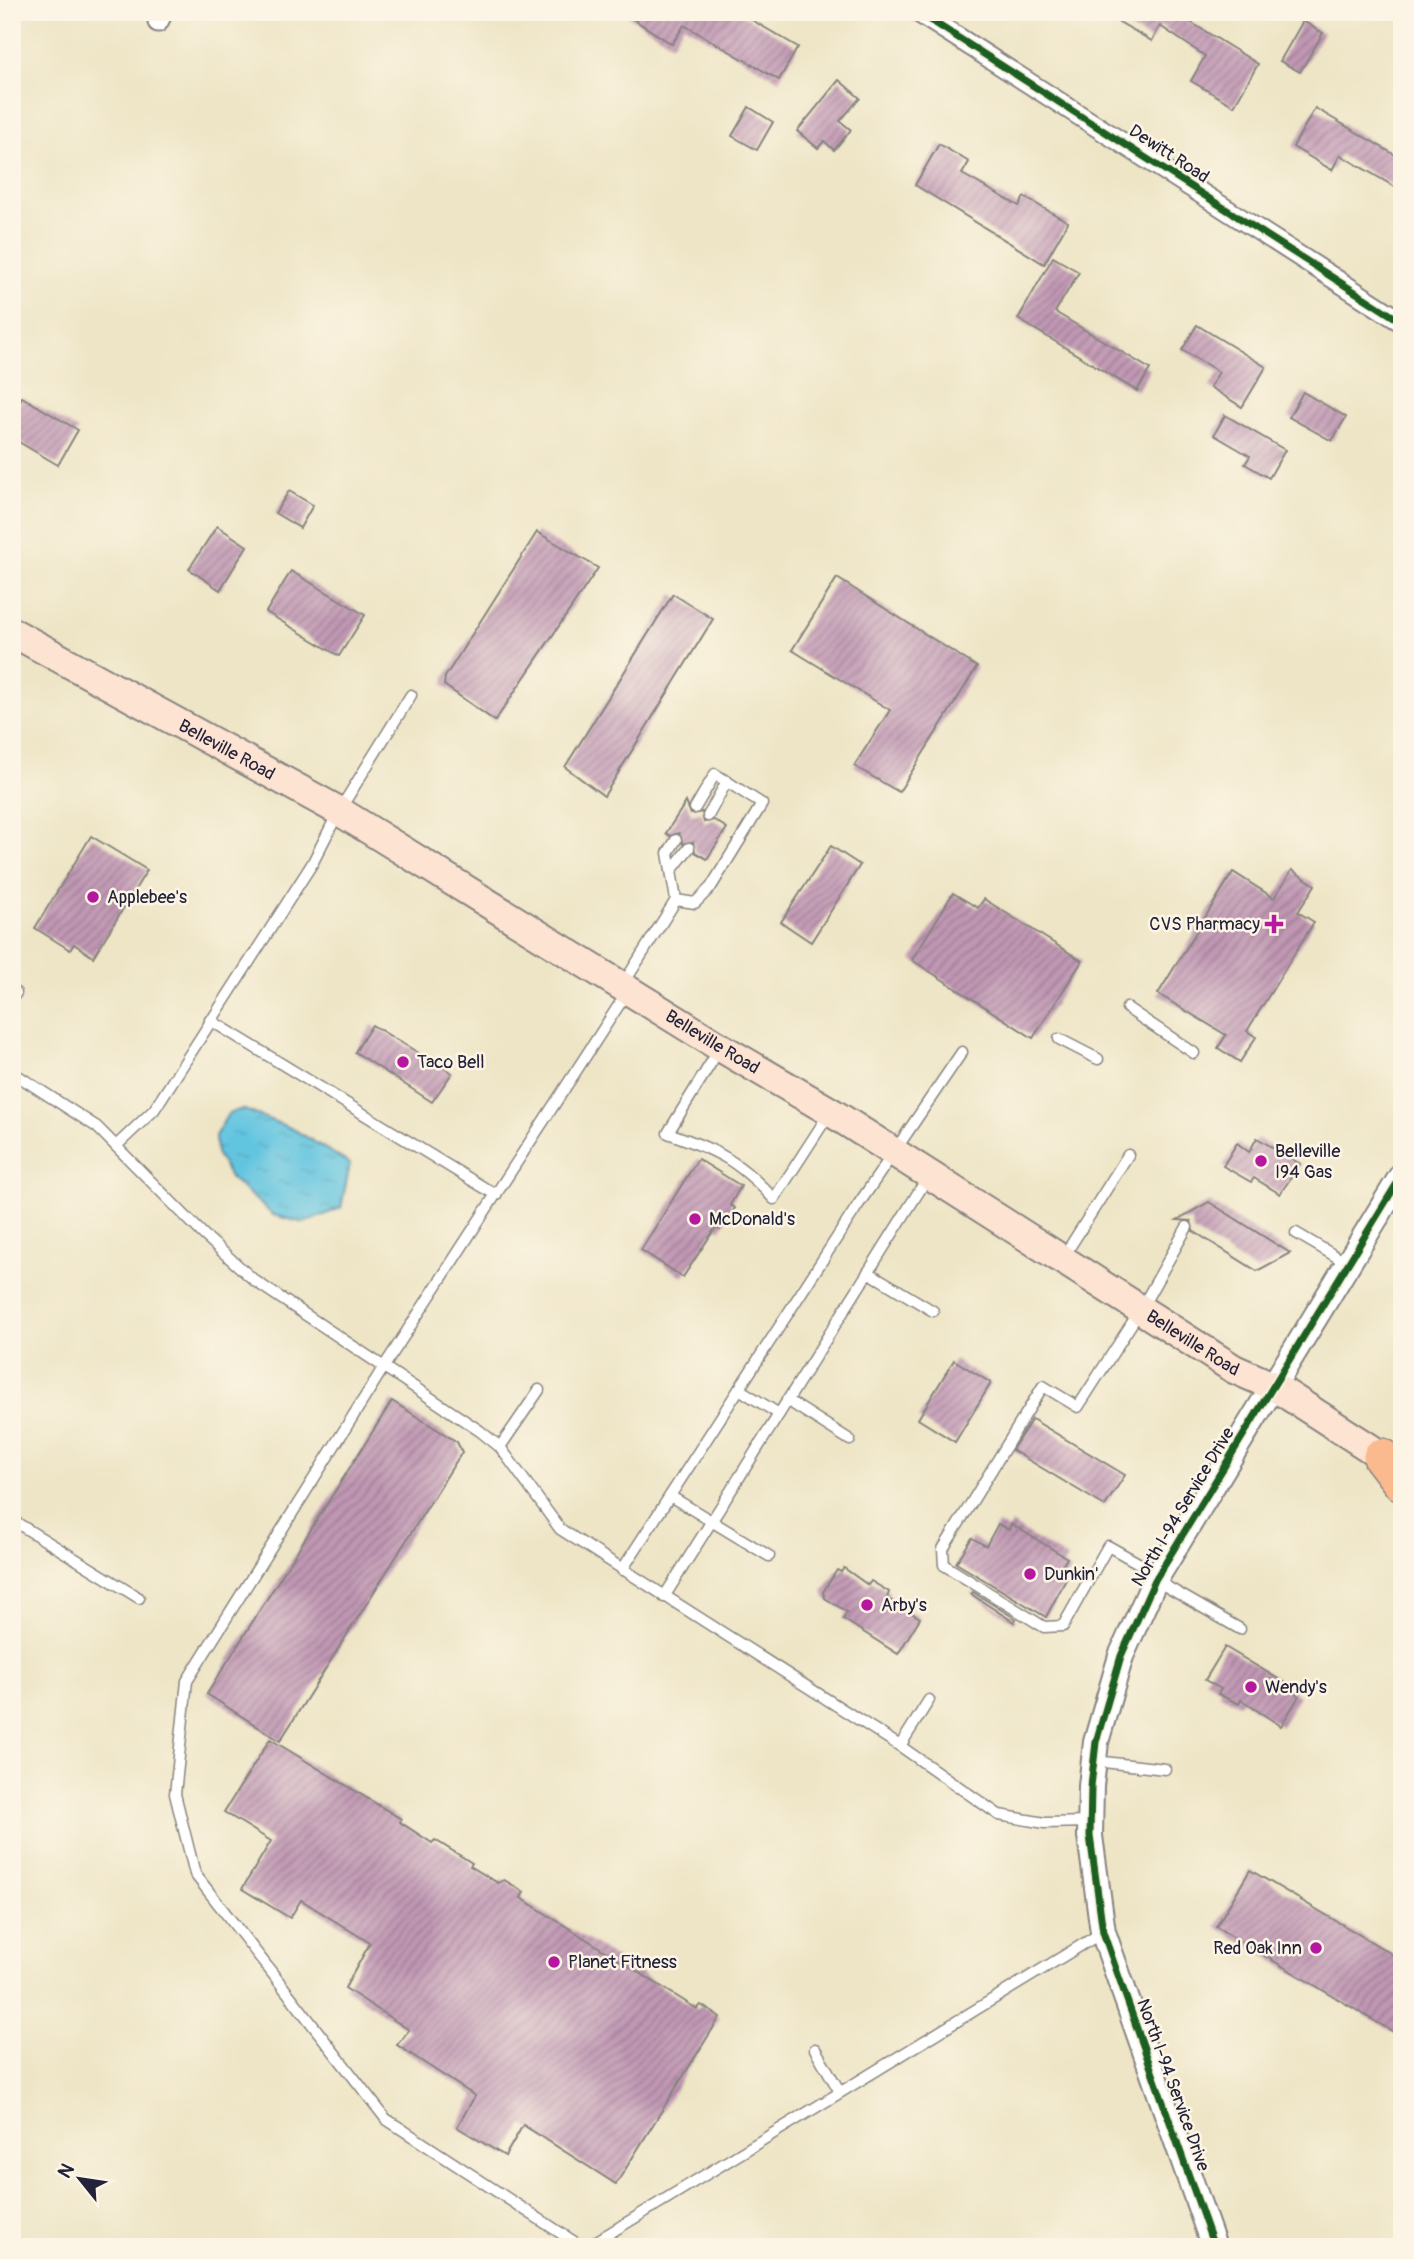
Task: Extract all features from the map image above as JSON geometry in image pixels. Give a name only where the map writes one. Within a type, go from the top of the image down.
[{"type":"main road","name":"Belleville Road","points":[[12,632],[339,811],[720,1047],[831,1112],[1234,1369],[1275,1387],[1395,1469]]},
{"type":"street","name":"Dewitt Road","points":[[918,12],[1402,322]]},
{"type":"street","name":"North I-94 Service Drive","points":[[1214,2247],[1102,1932],[1095,1888],[1090,1822],[1094,1760],[1107,1698],[1121,1656],[1157,1577],[1402,1175]]},
{"type":"lane","points":[[116,1146],[154,1110],[312,864],[339,811],[411,695]]},
{"type":"lane","points":[[676,900],[695,903],[710,887],[762,804],[715,774],[695,808]]},
{"type":"lane","points":[[708,816],[727,781]]},
{"type":"lane","points":[[676,839],[668,853],[676,900],[625,988],[187,1681],[175,1794],[195,1874],[386,2119],[585,2247],[1102,1932]]},
{"type":"lane","points":[[671,870],[689,848]]},
{"type":"lane","points":[[1127,1008],[1194,1054]]},
{"type":"lane","points":[[210,1020],[496,1195]]},
{"type":"lane","points":[[1059,1039],[1098,1059]]},
{"type":"lane","points":[[720,1047],[668,1133],[724,1154],[742,1167],[775,1199],[831,1112]]},
{"type":"lane","points":[[622,1570],[858,1205],[896,1154],[962,1052]]},
{"type":"lane","points":[[12,1072],[97,1127],[204,1236],[255,1281],[385,1365],[500,1447],[560,1529],[900,1746],[999,1815],[1045,1824],[1090,1822]]},
{"type":"lane","points":[[1062,1260],[1128,1155]]},
{"type":"lane","points":[[664,1597],[930,1175]]},
{"type":"lane","points":[[1187,1227],[1141,1309],[1078,1407],[1043,1386],[943,1549],[944,1564],[1044,1627],[1054,1629],[1063,1626],[1108,1546],[1240,1629]]},
{"type":"lane","points":[[1296,1233],[1347,1264]]},
{"type":"lane","points":[[868,1272],[933,1311]]},
{"type":"lane","points":[[739,1389],[779,1414]]},
{"type":"lane","points":[[500,1447],[539,1390]]},
{"type":"lane","points":[[788,1400],[850,1440]]},
{"type":"lane","points":[[670,1496],[769,1556]]},
{"type":"lane","points":[[12,1520],[139,1598]]},
{"type":"lane","points":[[900,1746],[929,1700]]},
{"type":"lane","points":[[1094,1760],[1165,1769]]},
{"type":"lane","points":[[815,2049],[840,2092]]},
{"type":"water","points":[[242,1109],[293,1129],[350,1164],[341,1208],[304,1223],[273,1215],[230,1177],[216,1153],[215,1136],[228,1114]]},
{"type":"building","points":[[622,12],[738,12],[798,47],[779,80],[684,25],[672,44]]},
{"type":"building","points":[[1102,12],[1174,12],[1258,64],[1234,106],[1191,81],[1205,56],[1160,26],[1152,41]]},
{"type":"building","points":[[1303,21],[1323,33],[1300,72],[1280,61]]},
{"type":"building","points":[[839,80],[860,98],[840,121],[851,130],[834,150],[824,141],[818,148],[797,131]]},
{"type":"building","points":[[749,107],[773,122],[757,150],[732,136]]},
{"type":"building","points":[[1315,108],[1402,159],[1402,191],[1340,155],[1332,170],[1293,147]]},
{"type":"building","points":[[939,144],[969,162],[962,174],[1019,206],[1024,197],[1068,222],[1044,264],[915,185]]},
{"type":"building","points":[[1053,257],[1079,272],[1055,312],[1150,369],[1137,391],[1018,319]]},
{"type":"building","points":[[1197,325],[1266,367],[1242,407],[1210,387],[1219,372],[1182,350]]},
{"type":"building","points":[[1303,392],[1346,417],[1332,441],[1289,417]]},
{"type":"building","points":[[22,397],[78,430],[58,465],[12,438],[12,415]]},
{"type":"building","points":[[1225,415],[1285,450],[1269,478],[1245,464],[1250,456],[1214,435]]},
{"type":"building","points":[[289,491],[313,505],[300,528],[275,513]]},
{"type":"building","points":[[217,526],[247,546],[220,590],[189,569]]},
{"type":"building","points":[[537,532],[598,568],[495,721],[444,685],[445,677]]},
{"type":"building","points":[[291,571],[365,615],[339,656],[266,612]]},
{"type":"building","points":[[837,578],[977,667],[899,792],[854,766],[890,710],[792,650]]},
{"type":"building","points":[[673,594],[713,619],[604,796],[565,767]]},
{"type":"building","points":[[686,802],[691,814],[702,812],[704,822],[714,820],[727,828],[707,859],[695,852],[693,842],[683,844],[679,833],[670,836],[666,833]]},
{"type":"building","name":"Applebee's","points":[[91,836],[147,870],[93,957],[74,944],[70,950],[35,928]]},
{"type":"building","points":[[831,846],[860,865],[811,942],[781,922]]},
{"type":"building","name":"CVS Pharmacy","points":[[1292,870],[1315,885],[1298,912],[1314,922],[1247,1031],[1256,1037],[1240,1062],[1218,1048],[1226,1035],[1158,994],[1233,872],[1274,898]]},
{"type":"building","points":[[953,893],[978,908],[984,899],[1082,961],[1033,1038],[912,960]]},
{"type":"building","name":"Taco Bell","points":[[372,1025],[452,1073],[432,1102],[355,1052]]},
{"type":"building","points":[[1257,1138],[1300,1164],[1280,1194],[1254,1178],[1251,1182],[1223,1166],[1237,1143],[1249,1152]]},
{"type":"building","name":"McDonald's","points":[[698,1159],[741,1186],[730,1205],[735,1208],[720,1230],[716,1227],[683,1277],[641,1250]]},
{"type":"building","points":[[1209,1202],[1290,1253],[1257,1271],[1193,1231],[1191,1221],[1177,1220]]},
{"type":"building","points":[[954,1360],[991,1383],[955,1442],[918,1419]]},
{"type":"building","points":[[392,1401],[457,1442],[462,1452],[280,1741],[207,1694]]},
{"type":"building","points":[[1032,1419],[1125,1475],[1105,1506],[1012,1450]]},
{"type":"building","points":[[998,1524],[1009,1530],[1011,1524],[1067,1558],[1063,1565],[1071,1570],[1046,1617],[956,1563],[972,1538],[986,1546]]},
{"type":"building","name":"Arby's","points":[[844,1568],[868,1585],[871,1581],[889,1592],[887,1598],[920,1618],[898,1654],[843,1619],[847,1612],[825,1598],[823,1592],[837,1570],[841,1572]]},
{"type":"building","points":[[973,1592],[1016,1619],[1014,1622],[971,1594]]},
{"type":"building","name":"Wendy's","points":[[1225,1647],[1295,1689],[1294,1693],[1299,1696],[1281,1726],[1241,1700],[1239,1704],[1218,1694],[1221,1689],[1205,1680]]},
{"type":"building","points":[[270,1739],[401,1819],[400,1822],[432,1843],[435,1840],[472,1863],[470,1866],[498,1883],[504,1880],[524,1892],[521,1898],[697,2009],[701,2005],[720,2017],[616,2184],[523,2125],[505,2156],[457,2127],[475,2096],[397,2045],[409,2030],[345,1988],[370,1943],[301,1900],[290,1918],[242,1889],[271,1841],[224,1812]]},
{"type":"building","name":"Red Oak Inn","points":[[1250,1870],[1402,1960],[1402,2037],[1216,1927]]},
{"type":"cycle path","points":[[918,12],[1402,322]]},
{"type":"cycle path","points":[[1214,2247],[1103,1932],[1090,1836],[1091,1786],[1096,1742],[1121,1656],[1155,1580],[1402,1175]]},
{"type":"place","name":"Applebee's","points":[[93,897]]},
{"type":"place","name":"CVS Pharmacy","points":[[1274,924]]},
{"type":"place","name":"Taco Bell","points":[[403,1062]]},
{"type":"place","name":"Belleville I94 Gas","points":[[1261,1161]]},
{"type":"place","name":"McDonald's","points":[[695,1219]]},
{"type":"place","name":"Dunkin'","points":[[1030,1574]]},
{"type":"place","name":"Arby's","points":[[867,1605]]},
{"type":"place","name":"Wendy's","points":[[1251,1687]]},
{"type":"place","name":"Red Oak Inn","points":[[1316,1948]]},
{"type":"place","name":"Planet Fitness","points":[[554,1962]]}]
